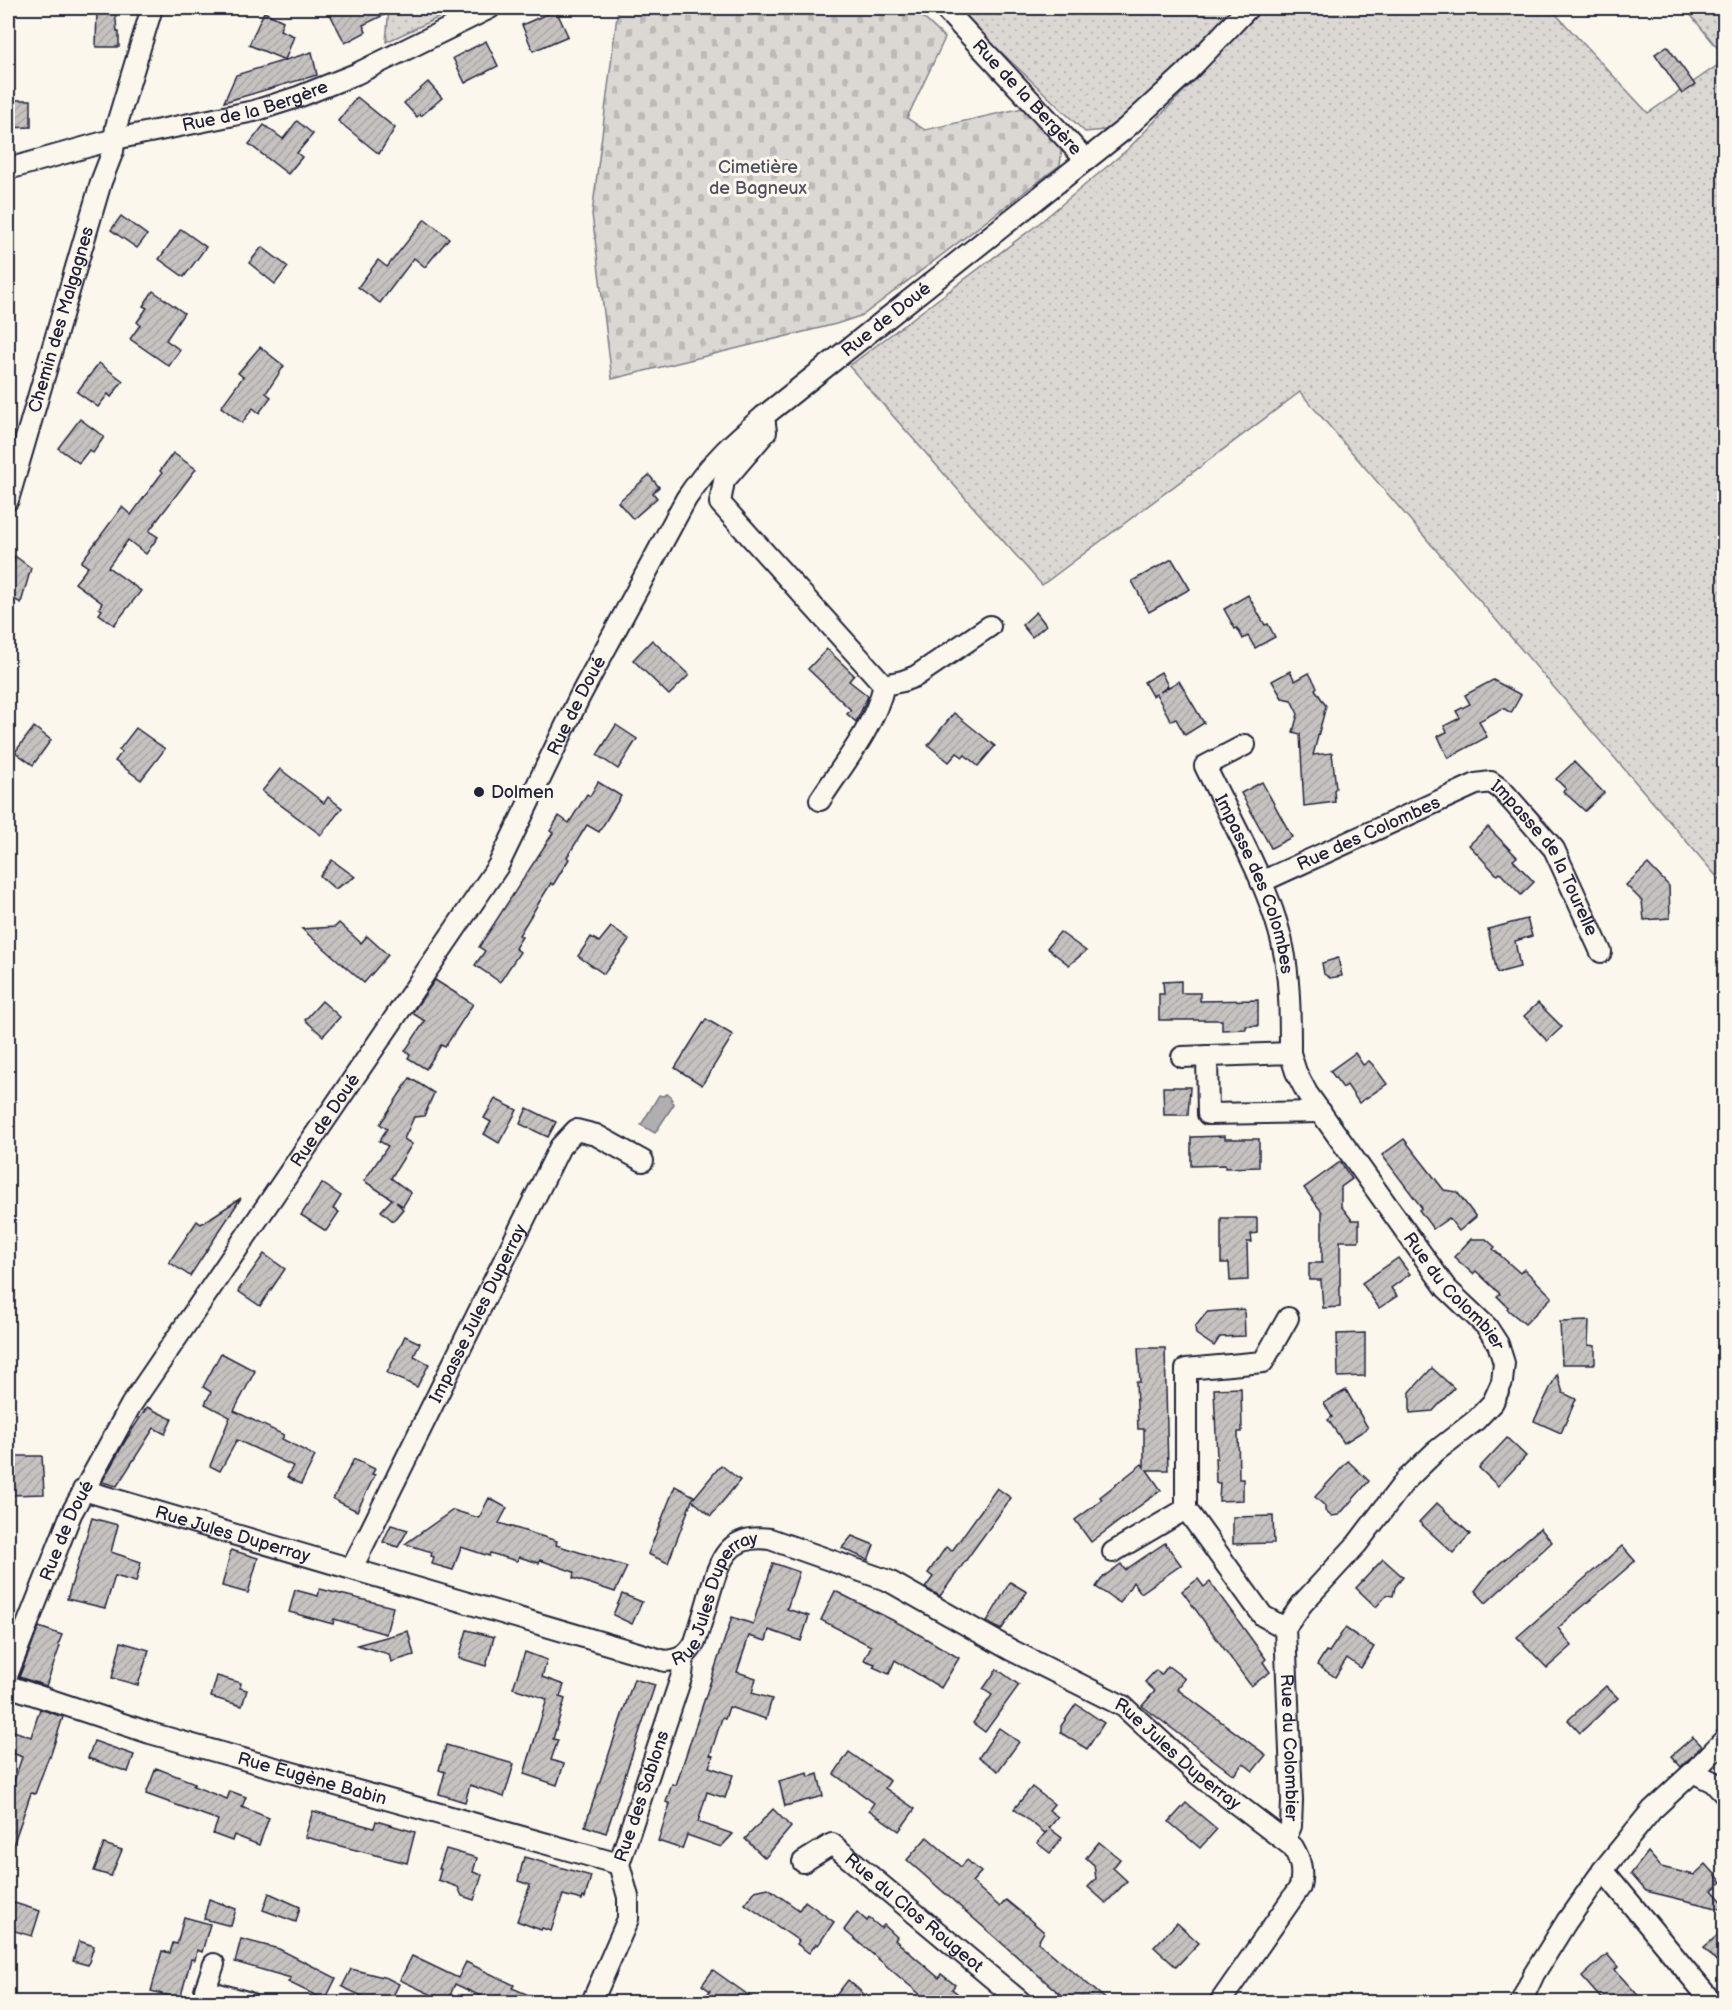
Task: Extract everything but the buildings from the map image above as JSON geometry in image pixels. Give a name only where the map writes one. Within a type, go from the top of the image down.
[{"type":"street","name":"Chemin des Malgagnes","points":[[8,500],[152,8]]},
{"type":"street","name":"Rue de la Bergère","points":[[8,170],[115,139],[254,111],[298,97],[356,74],[490,8]]},
{"type":"street","name":"Rue de la Bergère","points":[[944,8],[1086,160]]},
{"type":"street","name":"Rue de Doué","points":[[8,1673],[70,1514],[131,1405],[498,866],[580,696],[686,499],[703,472],[725,449],[764,416],[1157,101],[1248,8]]},
{"type":"street","points":[[764,416],[766,432],[724,481],[720,503],[884,685]]},
{"type":"street","points":[[884,685],[916,676],[990,626]]},
{"type":"street","points":[[820,800],[873,718],[884,685]]},
{"type":"street","name":"Impasse des Colombes","points":[[1245,746],[1205,766],[1261,882],[1285,954],[1290,993],[1290,1053]]},
{"type":"street","name":"Impasse de la Tourelle","points":[[1476,784],[1491,782],[1502,790],[1554,849],[1601,952]]},
{"type":"street","name":"Rue des Colombes","points":[[1261,882],[1476,784]]},
{"type":"street","points":[[1182,1057],[1290,1053]]},
{"type":"street","name":"Rue du Colombier","points":[[1286,1840],[1291,1826],[1292,1801],[1285,1628],[1302,1604],[1357,1544],[1405,1481],[1435,1452],[1476,1420],[1493,1402],[1502,1382],[1503,1373],[1498,1344],[1486,1327],[1446,1288],[1322,1112],[1306,1093],[1290,1053]]},
{"type":"street","points":[[1207,1056],[1208,1114],[1322,1112]]},
{"type":"street","name":"Impasse Jules Duperray","points":[[352,1568],[560,1148],[576,1130],[596,1135],[643,1161]]},
{"type":"street","points":[[1285,1628],[1263,1616],[1186,1509],[1186,1369],[1263,1362],[1288,1318]]},
{"type":"street","name":"Rue Jules Duperray","points":[[82,1490],[656,1659],[675,1660],[690,1650],[695,1642],[719,1563],[735,1545],[747,1538],[770,1539],[889,1581],[1011,1650],[1123,1706],[1196,1773],[1286,1840]]},
{"type":"street","points":[[1113,1552],[1186,1509]]},
{"type":"street","name":"Rue des Sablons","points":[[592,2002],[628,1919],[628,1897],[619,1864],[682,1675],[684,1656]]},
{"type":"street","name":"Rue Eugène Babin","points":[[8,1686],[150,1733],[619,1864]]},
{"type":"street","points":[[1521,2002],[1534,1974],[1567,1921],[1603,1870],[1652,1810],[1725,1740]]},
{"type":"street","points":[[1693,1772],[1713,1782],[1725,1794]]},
{"type":"street","points":[[1220,2002],[1300,1887],[1303,1873],[1300,1860],[1286,1840]]},
{"type":"street","name":"Rue du Clos Rougeot","points":[[803,1862],[832,1844],[1021,2002]]},
{"type":"street","points":[[1603,1870],[1712,2002]]},
{"type":"street","points":[[214,1964],[205,1990],[247,2002]]},
{"type":"green space","points":[[389,8],[459,8],[386,42]]},
{"type":"green space","name":"Cimetière de Bagneux","points":[[618,8],[913,8],[945,38],[907,118],[925,130],[1027,107],[1062,149],[1060,165],[863,315],[836,324],[612,379],[592,214]]},
{"type":"green space","points":[[955,8],[1232,8],[1130,113],[1105,130],[1085,132]]},
{"type":"green space","points":[[1264,8],[1550,8],[1648,113],[1724,61],[1724,885],[1300,392],[1042,585],[849,366],[1037,225],[1128,149]]},
{"type":"green space","points":[[1685,8],[1724,8],[1724,56]]},
{"type":"shaded area","points":[[659,1095],[671,1096],[674,1104],[655,1133],[641,1125]]},
{"type":"place","name":"Dolmen","points":[[479,792]]}]
